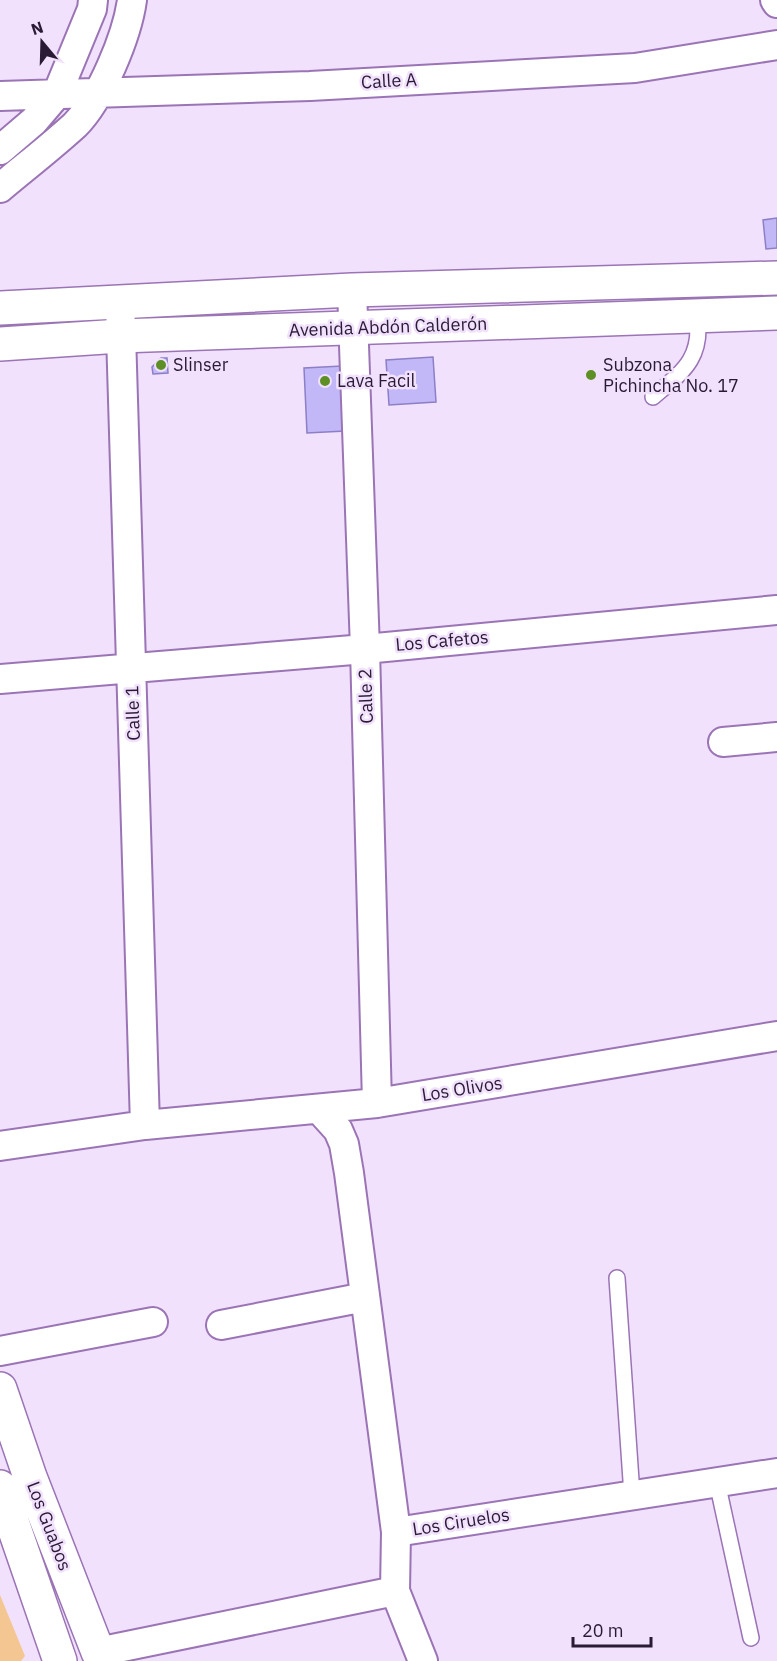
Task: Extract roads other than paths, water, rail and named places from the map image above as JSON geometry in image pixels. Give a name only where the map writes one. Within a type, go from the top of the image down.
[{"type":"main road","name":"Avenida Abdón Calderón","points":[[0,308],[352,290],[777,279]]},
{"type":"main road","name":"Avenida Abdón Calderón","points":[[0,344],[120,336],[777,312]]},
{"type":"main road","name":"Los Guabos","points":[[0,1389],[30,1477],[101,1656]]},
{"type":"main road","name":"Los Guabos","points":[[0,1488],[60,1661]]},
{"type":"street","points":[[0,150],[34,121],[57,94],[92,9],[93,0]]},
{"type":"street","points":[[0,188],[76,124],[98,94],[129,21],[132,0]]},
{"type":"street","name":"Calle A","points":[[0,96],[310,86],[636,68],[777,45]]},
{"type":"street","name":"Calle 2","points":[[352,290],[365,649],[377,1103]]},
{"type":"street","name":"Calle 1","points":[[120,302],[145,1125]]},
{"type":"street","name":"Los Cafetos","points":[[0,679],[365,649],[777,610]]},
{"type":"street","points":[[723,742],[777,737]]},
{"type":"street","name":"Los Olivos","points":[[0,1146],[145,1125],[377,1103],[777,1036]]},
{"type":"street","points":[[319,1109],[338,1130],[344,1144],[396,1532]]},
{"type":"street","points":[[221,1325],[365,1297]]},
{"type":"street","points":[[0,1351],[153,1322]]},
{"type":"street","name":"Los Ciruelos","points":[[395,1591],[396,1532],[777,1473]]},
{"type":"street","points":[[101,1656],[395,1591],[423,1661]]},
{"type":"lane","points":[[653,397],[679,374],[693,357],[700,335],[697,316]]},
{"type":"lane","points":[[617,1278],[632,1495]]},
{"type":"lane","points":[[717,1482],[751,1638]]},
{"type":"place","name":"Slinser","points":[[161,365]]},
{"type":"place","name":"Subzona Pichincha No. 17","points":[[591,375]]},
{"type":"place","name":"Lava Facil","points":[[325,381]]}]
